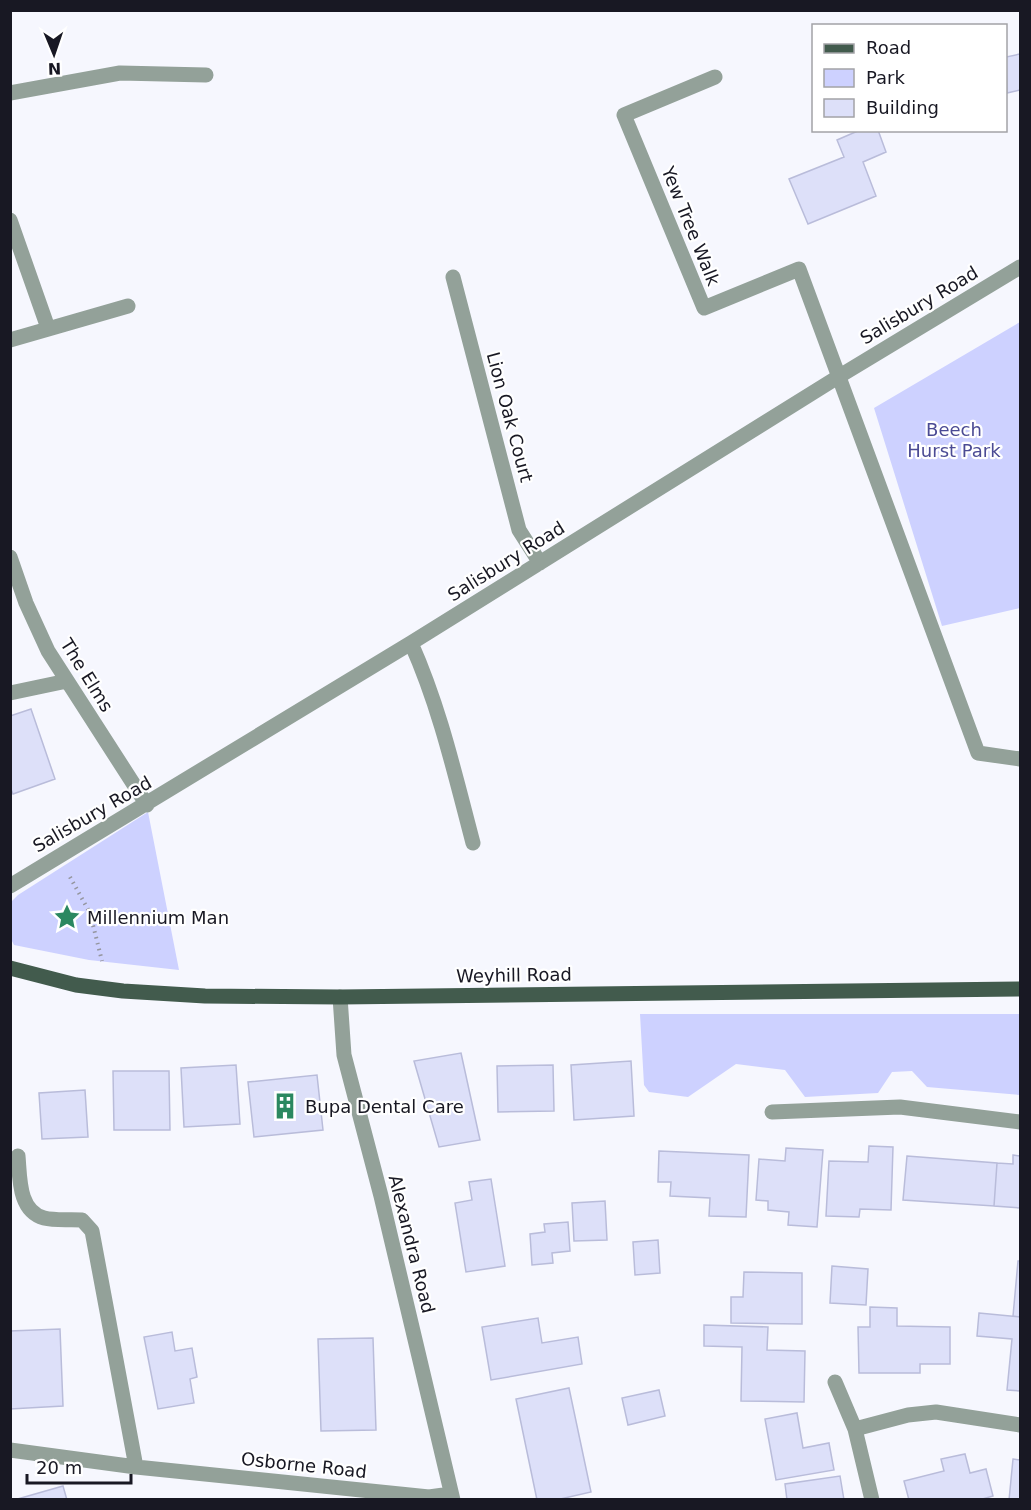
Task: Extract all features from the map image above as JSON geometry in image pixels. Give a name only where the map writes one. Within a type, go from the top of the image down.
[{"type":"main road","name":"Weyhill Road","points":[[10,968],[44,978],[123,991],[205,996],[340,997],[1020,989]]},
{"type":"street","points":[[10,93],[120,73],[206,75]]},
{"type":"street","name":"Yew Tree Walk","points":[[715,77],[624,115],[704,308],[799,269],[838,377]]},
{"type":"street","points":[[10,220],[48,328]]},
{"type":"street","name":"Salisbury Road","points":[[10,886],[147,805],[838,377],[1020,267]]},
{"type":"street","name":"Lion Oak Court","points":[[453,277],[519,530],[540,563]]},
{"type":"street","points":[[10,340],[128,306]]},
{"type":"street","points":[[838,377],[978,753],[1020,759]]},
{"type":"street","name":"The Elms","points":[[10,557],[36,627],[67,681],[147,805]]},
{"type":"street","points":[[411,643],[428,681],[444,731],[473,843]]},
{"type":"street","points":[[10,693],[67,681]]},
{"type":"street","name":"Alexandra Road","points":[[340,997],[344,1055],[381,1196],[452,1497]]},
{"type":"street","points":[[772,1112],[900,1107],[1020,1122]]},
{"type":"street","points":[[18,1156],[22,1194],[29,1209],[41,1218],[82,1220],[92,1232],[135,1467]]},
{"type":"street","points":[[835,1382],[855,1429],[872,1500]]},
{"type":"street","points":[[855,1429],[908,1415],[936,1412],[1020,1425]]},
{"type":"street","name":"Osborne Road","points":[[10,1450],[135,1467],[429,1497],[452,1497]]},
{"type":"path","points":[[69,876],[90,914],[102,961]]},
{"type":"green space","name":"Beech Hurst Park","points":[[1020,322],[1020,608],[942,626],[874,408]]},
{"type":"green space","points":[[148,812],[179,970],[89,960],[14,945],[11,939],[10,903],[18,895]]},
{"type":"green space","points":[[640,1014],[1020,1014],[1020,1095],[927,1087],[912,1071],[892,1072],[878,1093],[805,1097],[785,1070],[736,1064],[688,1097],[649,1092],[644,1085]]},
{"type":"building","points":[[1020,54],[1020,90],[1007,93],[1007,57]]},
{"type":"building","points":[[855,132],[879,132],[886,152],[863,162],[876,196],[808,224],[789,179],[844,157],[837,140]]},
{"type":"building","points":[[31,709],[55,779],[13,794],[10,787],[10,716]]},
{"type":"building","points":[[461,1053],[480,1140],[439,1147],[414,1061]]},
{"type":"building","points":[[631,1061],[634,1116],[574,1120],[571,1065]]},
{"type":"building","points":[[236,1065],[240,1124],[184,1127],[181,1068]]},
{"type":"building","points":[[553,1065],[554,1111],[498,1112],[497,1066]]},
{"type":"building","points":[[113,1071],[169,1071],[170,1130],[114,1130]]},
{"type":"building","name":"Bupa Dental Care","points":[[317,1075],[323,1130],[254,1137],[248,1082]]},
{"type":"building","points":[[85,1090],[88,1137],[42,1139],[39,1093]]},
{"type":"building","points":[[869,1146],[893,1147],[891,1210],[860,1209],[859,1217],[826,1216],[829,1161],[868,1162]]},
{"type":"building","points":[[786,1148],[823,1150],[817,1227],[788,1225],[789,1212],[768,1210],[768,1201],[756,1200],[759,1159],[785,1161]]},
{"type":"building","points":[[659,1151],[749,1155],[746,1217],[709,1216],[710,1198],[670,1196],[671,1182],[658,1182]]},
{"type":"building","points":[[1013,1155],[1020,1156],[1020,1208],[994,1206],[997,1163],[1013,1164]]},
{"type":"building","points":[[907,1156],[997,1163],[994,1206],[903,1200]]},
{"type":"building","points":[[491,1179],[505,1266],[466,1272],[455,1203],[472,1200],[469,1182]]},
{"type":"building","points":[[605,1201],[607,1240],[574,1241],[572,1203]]},
{"type":"building","points":[[568,1222],[570,1251],[552,1253],[553,1263],[532,1265],[530,1234],[545,1232],[544,1224]]},
{"type":"building","points":[[658,1240],[660,1273],[635,1275],[633,1242]]},
{"type":"building","points":[[1018,1261],[1020,1261],[1020,1317],[1013,1316]]},
{"type":"building","points":[[832,1266],[868,1269],[866,1305],[830,1303]]},
{"type":"building","points":[[744,1272],[802,1273],[802,1324],[731,1323],[731,1297],[743,1297]]},
{"type":"building","points":[[870,1307],[897,1308],[897,1326],[950,1327],[950,1364],[920,1364],[920,1373],[859,1373],[858,1327],[870,1327]]},
{"type":"building","points":[[979,1313],[1020,1317],[1020,1391],[1007,1390],[1012,1339],[977,1336]]},
{"type":"building","points":[[538,1318],[542,1343],[578,1337],[582,1364],[491,1380],[482,1327]]},
{"type":"building","points":[[704,1325],[768,1327],[767,1350],[805,1351],[804,1402],[741,1401],[742,1347],[704,1346]]},
{"type":"building","points":[[60,1329],[63,1406],[10,1409],[10,1331]]},
{"type":"building","points":[[172,1332],[175,1351],[192,1348],[197,1377],[190,1379],[194,1403],[158,1409],[144,1337]]},
{"type":"building","points":[[373,1338],[376,1430],[321,1431],[318,1339]]},
{"type":"building","points":[[569,1388],[591,1492],[556,1500],[537,1500],[516,1399]]},
{"type":"building","points":[[659,1390],[665,1416],[628,1425],[622,1398]]},
{"type":"building","points":[[797,1413],[803,1448],[829,1443],[834,1470],[776,1480],[765,1419]]},
{"type":"building","points":[[965,1454],[970,1473],[986,1469],[993,1496],[979,1500],[909,1500],[904,1481],[944,1471],[941,1459]]},
{"type":"building","points":[[1013,1459],[1020,1460],[1020,1500],[1009,1500]]},
{"type":"building","points":[[840,1476],[844,1500],[787,1500],[785,1484]]},
{"type":"building","points":[[63,1486],[67,1500],[14,1500]]},
{"type":"place","name":"Millennium Man","points":[[67,917]]},
{"type":"place","name":"Bupa Dental Care","points":[[285,1106]]}]
